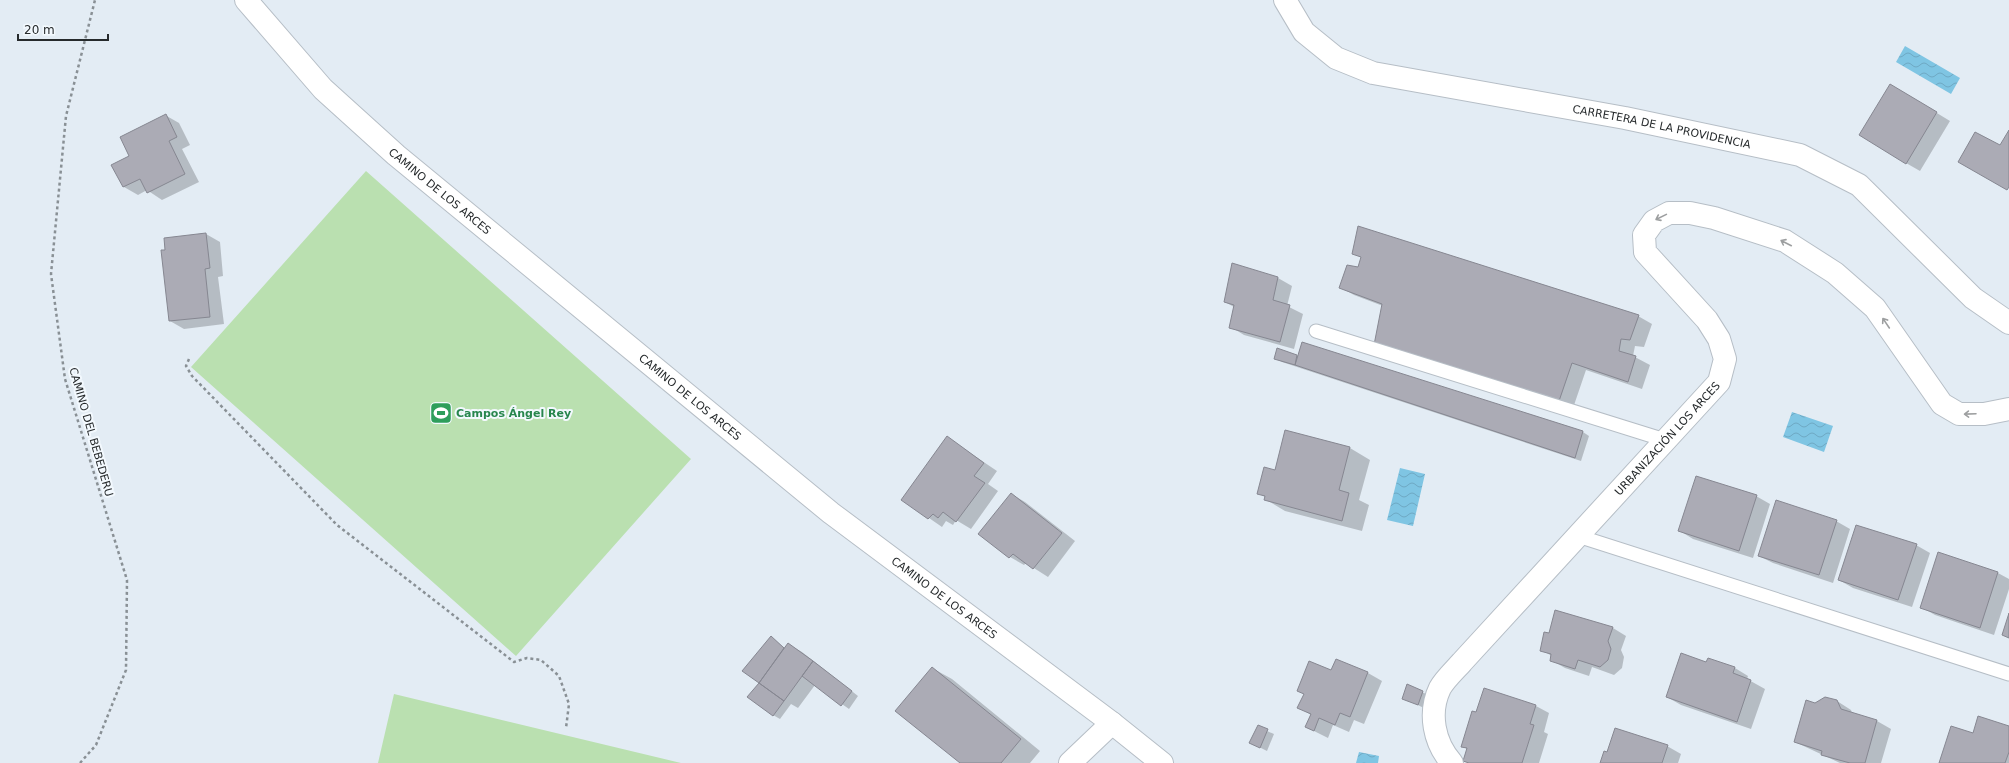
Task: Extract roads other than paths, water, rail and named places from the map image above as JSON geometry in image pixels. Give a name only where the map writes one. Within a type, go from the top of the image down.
[{"type":"street","name":"CAMINO DE LOS ARCES","points":[[246,0],[323,89],[396,155],[831,513],[1112,723],[1162,763]]},
{"type":"street","name":"CARRETERA DE LA PROVIDENCIA","points":[[1285,0],[1304,32],[1336,58],[1373,72],[1625,118],[1800,155],[1859,185],[1973,298],[2009,323]]},
{"type":"street","name":"URBANIZACIÓN LOS ARCES","points":[[1452,763],[1445,755],[1435,733],[1434,711],[1440,688],[1719,382],[1725,359],[1718,339],[1707,320],[1645,252],[1644,235],[1654,221],[1669,214],[1690,213],[1714,218],[1785,241],[1835,273],[1875,308],[1942,404],[1959,414],[1984,414],[2009,409]]},
{"type":"street","points":[[1070,763],[1112,723]]},
{"type":"lane","points":[[1316,331],[1665,440]]},
{"type":"lane","points":[[1578,536],[2009,674]]},
{"type":"water","points":[[1905,46],[1960,78],[1951,94],[1896,62]]},
{"type":"water","points":[[1792,412],[1833,426],[1824,452],[1783,437]]},
{"type":"water","points":[[1400,468],[1425,474],[1413,526],[1387,520]]},
{"type":"water","points":[[1359,752],[1379,756],[1378,763],[1356,763]]},
{"type":"place","name":"Campos Ángel Rey","points":[[441,413]]}]
